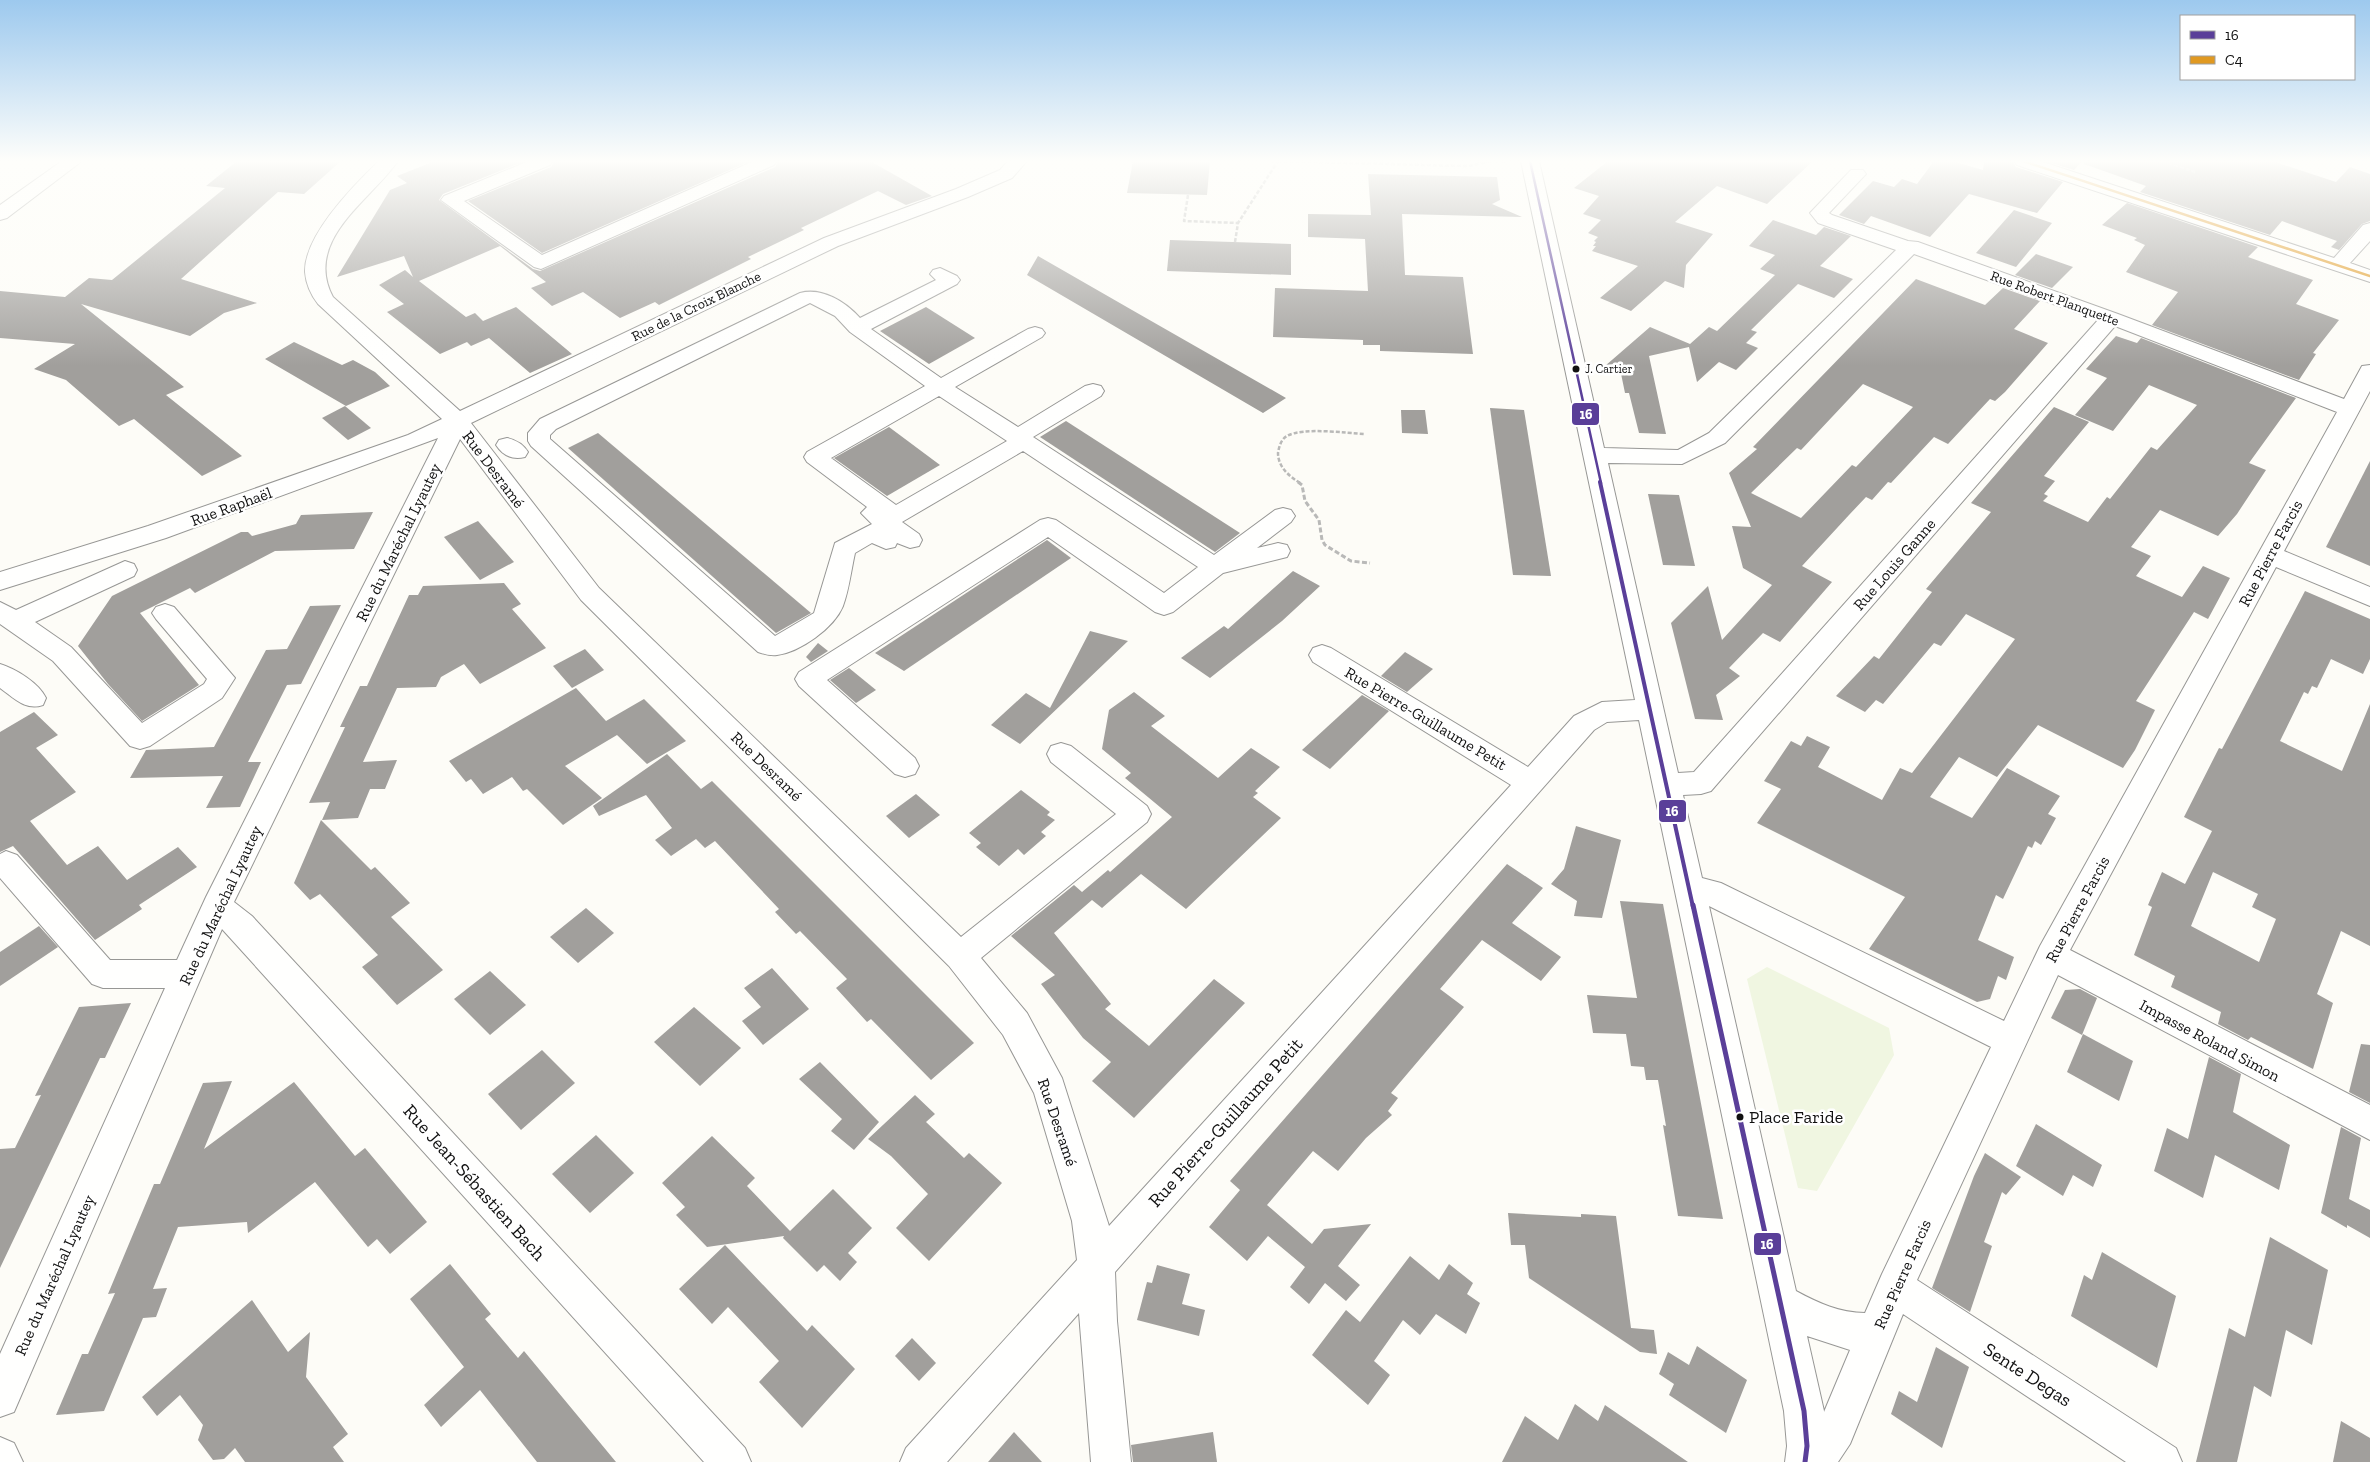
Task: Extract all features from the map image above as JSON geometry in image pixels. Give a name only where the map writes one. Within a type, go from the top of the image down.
[{"type":"street","name":"Rue Desramé","points":[[332,229],[322,244],[315,266],[316,285],[325,300],[458,421],[590,594],[960,956],[1015,1024],[1050,1089],[1090,1221],[1096,1265],[1098,1321],[1111,1462]]},
{"type":"street","points":[[492,229],[541,263],[616,229]]},
{"type":"street","name":"Rue de la Croix Blanche","points":[[458,421],[795,258],[865,229]]},
{"type":"street","points":[[1545,229],[1804,1411],[1807,1446],[1805,1462]]},
{"type":"street","name":"Rue Robert Planquette","points":[[1855,229],[1909,248],[1911,246],[2111,318],[2350,409]]},
{"type":"street","points":[[2229,229],[2370,276]]},
{"type":"street","points":[[2338,265],[2370,229]]},
{"type":"street","points":[[1594,455],[1682,457],[1717,438],[1909,248]]},
{"type":"street","points":[[856,328],[950,280],[940,274]]},
{"type":"street","points":[[886,541],[873,532],[844,549],[830,606],[823,619],[788,642],[776,646],[767,645],[539,440],[539,433],[548,424],[807,297],[818,297],[852,320],[856,328],[940,387],[1215,567],[1278,551]]},
{"type":"street","name":"Rue Louis Ganne","points":[[1667,785],[1701,783],[2111,318]]},
{"type":"street","points":[[1035,333],[814,457],[895,516],[1020,439],[1093,391]]},
{"type":"street","name":"Rue Pierre Farcis","points":[[1815,1462],[1836,1430],[1895,1287],[2051,956],[2370,371]]},
{"type":"street","name":"Rue Raphaël","points":[[0,581],[157,532],[416,440],[458,421]]},
{"type":"street","name":"Rue du Maréchal Lyautey","points":[[0,1398],[217,906],[458,421]]},
{"type":"street","points":[[812,468],[910,540]]},
{"type":"street","points":[[905,766],[806,670],[1048,526],[1164,606],[1283,516]]},
{"type":"street","points":[[2269,554],[2370,596]]},
{"type":"street","points":[[8,616],[125,570]]},
{"type":"street","points":[[8,616],[62,654],[140,738],[214,691],[222,678],[164,613]]},
{"type":"street","name":"Rue Pierre-Guillaume Petit","points":[[1322,655],[1530,782]]},
{"type":"street","points":[[0,674],[33,698]]},
{"type":"street","name":"Rue Pierre-Guillaume Petit","points":[[920,1462],[1584,723],[1602,712],[1650,709]]},
{"type":"street","points":[[960,956],[1137,814],[1061,754]]},
{"type":"street","points":[[6,864],[103,974],[187,974]]},
{"type":"street","points":[[1690,890],[1710,892],[2010,1040]]},
{"type":"street","name":"Rue Jean-Sébastien Bach","points":[[217,906],[241,926],[731,1462]]},
{"type":"street","name":"Impasse Roland Simon","points":[[2051,956],[2370,1123]]},
{"type":"street","name":"Sente Degas","points":[[1895,1287],[2162,1462]]},
{"type":"street","points":[[1780,1302],[1799,1314],[1830,1327],[1851,1332],[1875,1332]]},
{"type":"street","points":[[0,1458],[3,1462]]},
{"type":"path","points":[[1236,242],[1237,229]]},
{"type":"path","points":[[1365,434],[1302,432],[1291,434],[1281,442],[1278,456],[1282,469],[1302,486],[1305,501],[1319,520],[1322,540],[1325,545],[1351,561],[1370,563]]},
{"type":"green space","points":[[1767,967],[1889,1028],[1894,1055],[1817,1191],[1798,1188],[1747,979]]},
{"type":"building","points":[[174,229],[236,229],[181,279],[257,303],[224,313],[190,336],[81,304],[184,387],[166,395],[242,456],[202,476],[134,419],[119,426],[66,380],[34,369],[75,344],[0,338],[0,291],[65,297],[89,278],[112,280]]},
{"type":"building","points":[[366,229],[479,229],[533,269],[540,271],[634,229],[804,230],[748,257],[751,259],[659,305],[655,302],[620,318],[583,292],[552,306],[531,288],[546,282],[500,246],[419,281],[466,317],[475,313],[483,321],[516,307],[572,354],[530,373],[489,338],[471,346],[467,342],[440,354],[387,312],[404,304],[379,285],[405,270],[413,277],[404,256],[337,277]]},
{"type":"building","points":[[508,229],[596,229],[542,253]]},
{"type":"building","points":[[1308,229],[1403,229],[1405,275],[1463,277],[1473,354],[1380,351],[1380,345],[1363,345],[1363,340],[1273,337],[1275,288],[1368,291],[1365,239],[1308,237]]},
{"type":"building","points":[[1592,229],[1698,229],[1713,234],[1686,265],[1684,288],[1665,281],[1631,311],[1600,298],[1638,266],[1592,251],[1596,246],[1593,246],[1596,242],[1594,241],[1598,237],[1588,233]]},
{"type":"building","points":[[1764,229],[1799,229],[1816,235],[1822,229],[1831,229],[1851,236],[1820,266],[1853,279],[1834,298],[1798,284],[1751,330],[1757,332],[1746,343],[1758,348],[1736,370],[1719,362],[1697,382],[1689,347],[1649,356],[1666,434],[1639,433],[1629,393],[1625,393],[1619,364],[1623,362],[1605,366],[1650,327],[1690,344],[1709,327],[1717,331],[1775,275],[1760,269],[1775,255],[1749,246]]},
{"type":"building","points":[[1908,229],[1937,229],[1930,237]]},
{"type":"building","points":[[1997,229],[2047,229],[2016,267],[1976,253]]},
{"type":"building","points":[[2113,229],[2205,229],[2258,247],[2248,257],[2313,280],[2296,304],[2339,320],[2313,353],[2316,354],[2299,380],[2152,325],[2178,292],[2126,272],[2145,245],[2134,240],[2137,238]]},
{"type":"building","points":[[2253,229],[2275,229],[2270,235]]},
{"type":"building","points":[[2305,229],[2357,229],[2339,250],[2331,247],[2337,241]]},
{"type":"building","points":[[1170,240],[1291,244],[1291,275],[1167,271]]},
{"type":"building","points":[[2036,254],[2073,267],[2052,288],[2015,275]]},
{"type":"building","points":[[1038,256],[1286,398],[1263,413],[1027,275]]},
{"type":"building","points":[[1916,279],[1985,305],[2003,288],[2040,301],[2014,329],[2048,343],[2005,392],[1995,401],[1990,399],[1948,444],[1934,437],[1891,483],[1888,482],[1872,500],[1866,497],[1849,515],[1802,566],[1832,582],[1780,642],[1763,633],[1729,668],[1740,676],[1716,695],[1723,720],[1695,719],[1671,623],[1708,586],[1722,640],[1772,585],[1743,568],[1732,526],[1751,527],[1729,473],[1757,449],[1753,447]],"holes":[[[1863,384],[1913,407],[1856,467],[1852,465],[1801,518],[1751,493],[1797,448],[1801,450]]]},
{"type":"building","points":[[926,307],[975,338],[929,364],[880,331]]},
{"type":"building","points":[[2116,336],[2137,343],[2141,338],[2296,398],[2249,463],[2266,470],[2237,514],[2218,536],[2160,510],[2131,547],[2151,556],[2136,576],[2182,597],[2203,566],[2230,578],[2208,619],[2194,612],[2136,701],[2155,710],[2135,750],[2123,768],[2038,725],[1997,777],[1959,757],[1930,797],[1972,818],[2007,768],[2060,796],[2048,814],[2056,818],[2041,845],[2035,841],[2032,848],[2028,846],[2003,899],[1996,895],[1978,940],[2014,957],[2006,980],[1998,976],[1990,999],[1977,1002],[1869,949],[1905,897],[1757,823],[1781,789],[1764,781],[1791,741],[1801,746],[1807,736],[1830,747],[1818,767],[1882,800],[1900,768],[1912,773],[2015,639],[1966,614],[1941,646],[1934,643],[1883,704],[1876,700],[1865,712],[1836,696],[1874,656],[1879,659],[1932,592],[1926,589],[1991,512],[1971,503],[2054,407],[2089,422],[2044,476],[2055,481],[2044,494],[2048,496],[2043,501],[2088,522],[2107,497],[2110,499],[2151,447],[2157,450],[2197,405],[2149,385],[2113,431],[2075,415],[2107,378],[2086,369]]},
{"type":"building","points":[[294,342],[342,365],[353,360],[375,372],[390,386],[346,406],[265,359]]},
{"type":"building","points":[[345,406],[371,428],[348,440],[322,418]]},
{"type":"building","points":[[1490,408],[1524,410],[1551,576],[1513,575]]},
{"type":"building","points":[[1401,410],[1425,410],[1428,434],[1402,433]]},
{"type":"building","points":[[1066,421],[1240,533],[1215,552],[1040,437]]},
{"type":"building","points":[[889,427],[940,465],[887,496],[834,458]]},
{"type":"building","points":[[598,433],[811,613],[776,633],[568,448]]},
{"type":"building","points":[[2370,461],[2370,566],[2326,547]]},
{"type":"building","points":[[1648,494],[1679,495],[1695,566],[1663,565]]},
{"type":"building","points":[[373,512],[354,549],[275,551],[195,593],[190,588],[140,613],[199,685],[142,721],[108,684],[78,646],[112,596],[241,532],[248,532],[252,536],[296,524],[301,515]]},
{"type":"building","points":[[478,521],[514,562],[480,580],[444,537]]},
{"type":"building","points":[[1047,540],[1071,558],[904,671],[875,653]]},
{"type":"building","points":[[1293,571],[1320,586],[1282,621],[1210,678],[1181,658],[1224,626],[1228,629]]},
{"type":"building","points":[[504,583],[521,604],[512,609],[546,648],[480,684],[464,664],[441,677],[436,687],[397,688],[363,762],[397,760],[385,789],[370,789],[358,818],[322,820],[330,802],[309,803],[345,727],[340,727],[360,686],[367,686],[409,595],[418,595],[423,586]]},
{"type":"building","points":[[2305,591],[2370,619],[2370,659],[2363,674],[2331,659],[2317,688],[2312,686],[2308,694],[2304,692],[2280,741],[2342,771],[2370,704],[2370,946],[2341,931],[2317,994],[2333,1003],[2313,1069],[2251,1037],[2248,1040],[2218,1024],[2221,1012],[2171,987],[2175,976],[2134,955],[2152,907],[2148,905],[2162,872],[2185,884],[2212,831],[2184,817],[2219,748],[2222,749]],"holes":[[[2213,872],[2258,894],[2252,907],[2276,919],[2259,962],[2191,926]]]},
{"type":"building","points":[[341,605],[301,684],[287,685],[248,762],[261,762],[240,807],[206,808],[223,776],[130,778],[146,750],[214,747],[266,650],[287,649],[310,606]]},
{"type":"building","points":[[1090,631],[1128,641],[1020,744],[991,725],[1026,693],[1050,708]]},
{"type":"building","points":[[818,643],[828,651],[811,662],[806,657]]},
{"type":"building","points":[[585,649],[604,670],[572,688],[553,666]]},
{"type":"building","points":[[1405,652],[1433,669],[1407,692],[1381,676]]},
{"type":"building","points":[[849,668],[876,690],[856,703],[830,680]]},
{"type":"building","points":[[576,688],[606,721],[644,699],[686,741],[647,764],[617,735],[565,766],[602,798],[563,825],[527,789],[523,791],[512,777],[483,794],[471,779],[466,782],[449,761]]},
{"type":"building","points":[[1134,692],[1165,716],[1151,726],[1218,778],[1251,748],[1280,767],[1255,791],[1258,793],[1253,797],[1281,818],[1186,909],[1141,874],[1102,908],[1092,900],[1054,933],[1111,1004],[1105,1009],[1149,1046],[1214,979],[1245,1003],[1134,1118],[1092,1081],[1111,1062],[1083,1038],[1041,984],[1055,975],[1011,936],[1074,885],[1082,892],[1108,870],[1110,872],[1172,817],[1125,778],[1131,773],[1102,749],[1109,710]]},
{"type":"building","points":[[1362,695],[1389,711],[1330,769],[1302,750]]},
{"type":"building","points":[[34,712],[58,735],[36,748],[76,792],[30,821],[67,865],[98,846],[127,880],[178,847],[197,867],[139,905],[142,909],[95,940],[13,846],[0,852],[0,732]]},
{"type":"building","points":[[667,754],[701,789],[712,781],[974,1043],[931,1080],[871,1019],[867,1022],[836,988],[847,979],[800,931],[796,934],[775,912],[779,909],[715,841],[705,848],[696,839],[671,856],[655,840],[672,828],[646,795],[599,816],[593,806]]},
{"type":"building","points":[[1021,790],[1050,812],[1047,815],[1055,820],[1041,832],[1046,836],[1024,855],[1018,849],[999,866],[976,847],[981,843],[969,833]]},
{"type":"building","points":[[916,794],[940,815],[909,838],[886,816]]},
{"type":"building","points":[[321,820],[371,870],[375,867],[410,903],[391,917],[443,970],[397,1005],[362,967],[378,955],[320,894],[310,900],[294,883]]},
{"type":"building","points":[[1576,826],[1621,840],[1602,918],[1574,916],[1577,901],[1551,884],[1564,869]]},
{"type":"building","points":[[1507,864],[1543,888],[1512,923],[1561,957],[1541,981],[1482,940],[1440,989],[1464,1007],[1391,1093],[1398,1098],[1388,1111],[1392,1115],[1366,1138],[1338,1171],[1313,1151],[1267,1205],[1312,1244],[1324,1229],[1371,1224],[1338,1266],[1360,1285],[1346,1301],[1325,1283],[1309,1304],[1290,1287],[1305,1267],[1268,1236],[1247,1261],[1209,1227],[1240,1190],[1230,1181]]},
{"type":"building","points":[[1620,901],[1663,904],[1723,1219],[1678,1216],[1663,1125],[1666,1126],[1658,1080],[1646,1080],[1644,1067],[1631,1066],[1626,1034],[1593,1033],[1587,995],[1637,998]]},
{"type":"building","points":[[586,908],[614,933],[578,963],[550,937]]},
{"type":"building","points":[[39,926],[58,947],[0,986],[0,952]]},
{"type":"building","points":[[772,968],[809,1009],[763,1045],[742,1021],[761,1007],[744,988]]},
{"type":"building","points":[[490,971],[526,1005],[490,1035],[454,999]]},
{"type":"building","points":[[2080,989],[2097,998],[2082,1035],[2051,1018],[2065,990]]},
{"type":"building","points":[[131,1003],[105,1058],[100,1058],[0,1268],[0,1149],[15,1148],[41,1095],[35,1096],[79,1007]]},
{"type":"building","points":[[694,1007],[741,1048],[700,1086],[654,1042]]},
{"type":"building","points":[[2083,1034],[2133,1061],[2119,1101],[2067,1072]]},
{"type":"building","points":[[2361,1044],[2370,1045],[2370,1103],[2349,1092]]},
{"type":"building","points":[[542,1050],[575,1083],[521,1130],[488,1094]]},
{"type":"building","points":[[2209,1057],[2241,1074],[2233,1112],[2290,1145],[2279,1190],[2215,1155],[2203,1198],[2154,1171],[2167,1128],[2188,1139]]},
{"type":"building","points":[[820,1062],[879,1122],[854,1150],[831,1131],[842,1119],[799,1079]]},
{"type":"building","points":[[232,1081],[204,1149],[294,1082],[355,1156],[365,1148],[427,1222],[390,1254],[377,1239],[368,1247],[315,1182],[248,1233],[247,1222],[178,1227],[153,1289],[167,1288],[156,1317],[143,1318],[104,1411],[56,1415],[82,1354],[88,1354],[115,1293],[108,1294],[154,1184],[160,1184],[203,1083]]},
{"type":"building","points":[[915,1095],[935,1114],[926,1122],[964,1158],[969,1153],[1002,1183],[929,1261],[896,1228],[928,1194],[891,1156],[868,1139]]},
{"type":"building","points":[[2036,1124],[2102,1165],[2093,1187],[2073,1175],[2063,1196],[2016,1166]]},
{"type":"building","points":[[2341,1127],[2361,1138],[2349,1199],[2370,1210],[2370,1238],[2347,1225],[2347,1228],[2321,1213]]},
{"type":"building","points":[[596,1135],[634,1173],[590,1213],[552,1174]]},
{"type":"building","points":[[712,1136],[755,1178],[747,1186],[790,1231],[833,1189],[872,1228],[848,1253],[857,1262],[840,1281],[824,1265],[817,1272],[783,1238],[784,1236],[707,1247],[676,1215],[685,1207],[662,1183]]},
{"type":"building","points":[[1985,1153],[2021,1177],[2006,1195],[2002,1192],[1984,1242],[1992,1246],[1970,1312],[1932,1288],[1974,1176]]},
{"type":"building","points":[[1508,1213],[1581,1217],[1581,1214],[1616,1216],[1631,1328],[1654,1330],[1657,1354],[1640,1352],[1529,1278],[1525,1245],[1511,1245]]},
{"type":"building","points":[[2270,1237],[2328,1270],[2312,1345],[2286,1330],[2271,1397],[2254,1386],[2237,1462],[2196,1462],[2229,1328],[2245,1337]]},
{"type":"building","points":[[725,1245],[807,1331],[812,1325],[855,1369],[802,1428],[759,1382],[779,1361],[728,1307],[712,1324],[679,1289]]},
{"type":"building","points":[[2102,1252],[2176,1296],[2157,1368],[2071,1316],[2084,1275],[2092,1280]]},
{"type":"building","points":[[1410,1256],[1439,1280],[1449,1264],[1473,1283],[1467,1294],[1480,1303],[1466,1334],[1436,1314],[1420,1335],[1403,1320],[1374,1361],[1390,1375],[1368,1405],[1312,1355],[1346,1310],[1360,1322]]},
{"type":"building","points":[[450,1264],[491,1314],[485,1319],[518,1358],[524,1351],[616,1462],[537,1462],[480,1390],[441,1427],[424,1405],[464,1367],[410,1299]]},
{"type":"building","points":[[1157,1265],[1190,1274],[1182,1304],[1205,1310],[1199,1336],[1137,1320],[1147,1282],[1152,1283]]},
{"type":"building","points":[[252,1300],[288,1352],[310,1332],[306,1377],[348,1434],[333,1447],[344,1462],[245,1462],[235,1448],[224,1459],[213,1460],[198,1440],[203,1425],[180,1395],[157,1416],[142,1397]]},
{"type":"building","points":[[912,1338],[936,1363],[919,1381],[895,1356]]},
{"type":"building","points":[[1697,1346],[1747,1380],[1726,1433],[1669,1395],[1674,1384],[1659,1374],[1668,1352],[1689,1365]]},
{"type":"building","points":[[1936,1347],[1969,1367],[1942,1448],[1891,1414],[1899,1391],[1917,1402]]},
{"type":"building","points":[[1575,1404],[1598,1421],[1605,1405],[1688,1462],[1502,1462],[1525,1416],[1558,1440]]},
{"type":"building","points":[[2341,1421],[2370,1438],[2370,1462],[2333,1462]]},
{"type":"building","points":[[1014,1432],[1042,1462],[988,1462]]},
{"type":"building","points":[[1213,1432],[1217,1462],[1133,1462],[1131,1445]]},
{"type":"transit line","name":"16","points":[[1545,229],[1804,1411],[1807,1446],[1805,1462]]},
{"type":"transit line","name":"C4","points":[[2229,229],[2370,276]]},
{"type":"place","name":"J. Cartier","points":[[1576,369]]},
{"type":"place","name":"Place Faride","points":[[1740,1117]]}]
